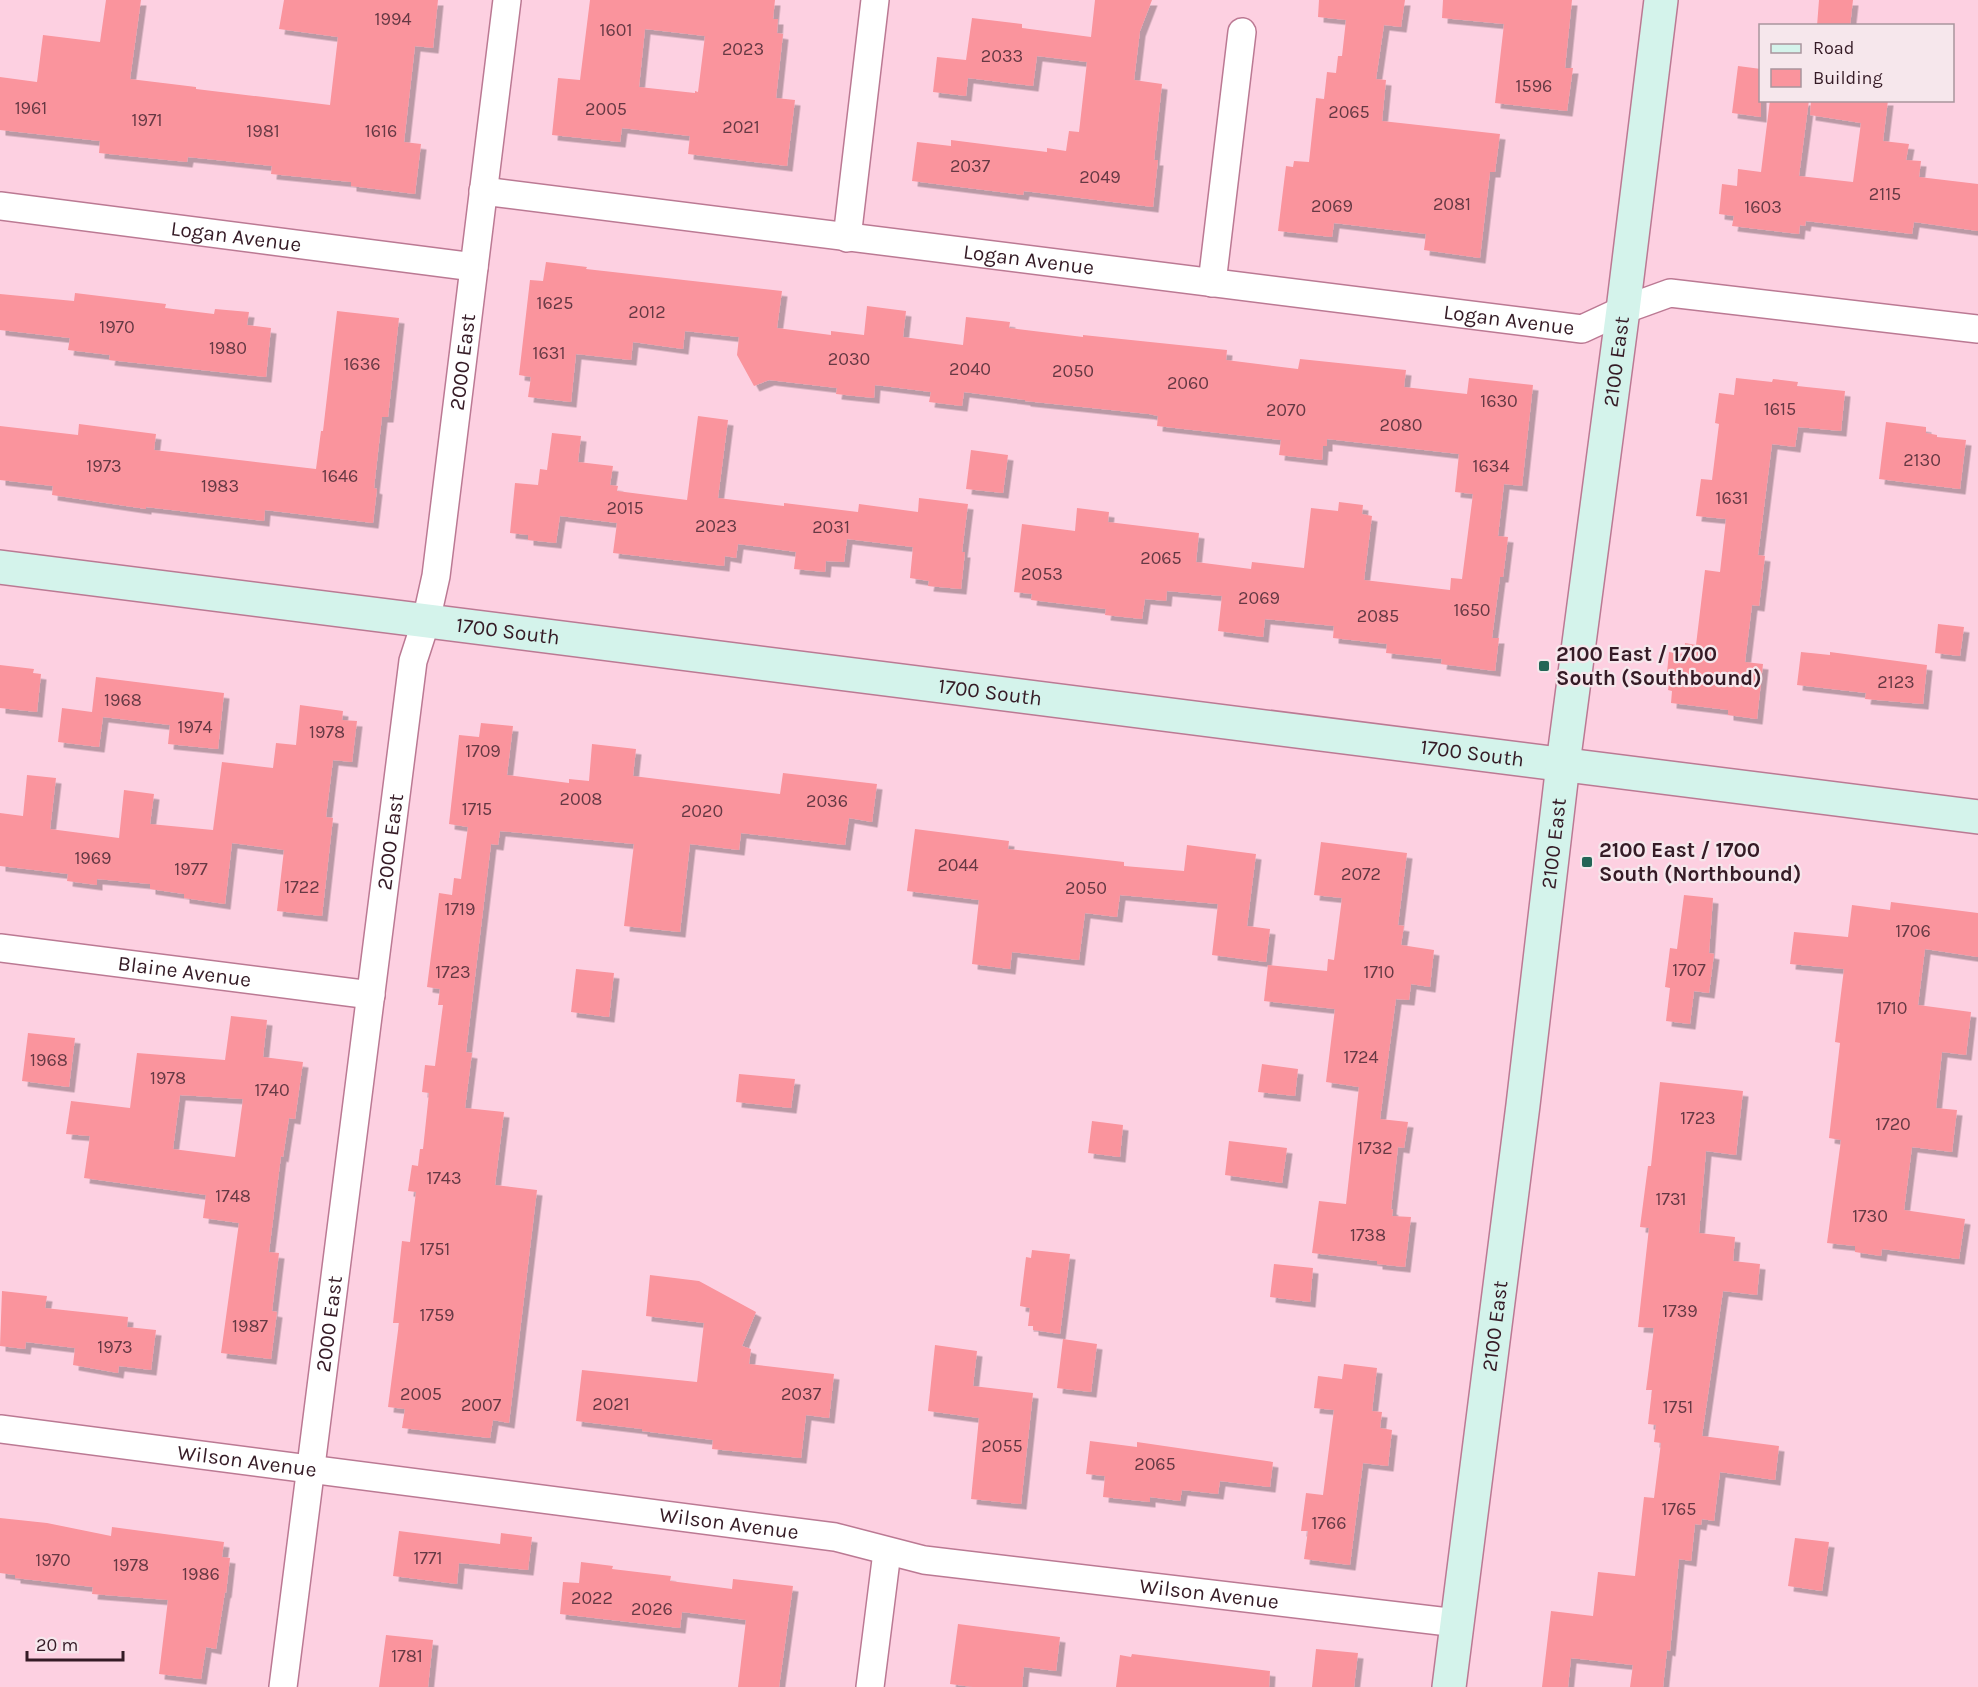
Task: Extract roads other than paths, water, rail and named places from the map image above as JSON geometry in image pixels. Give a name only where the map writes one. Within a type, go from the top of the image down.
[{"type":"street","name":"2000 East","points":[[283,1687],[413,661],[426,621],[436,576],[507,0]]},
{"type":"street","points":[[847,238],[875,0]]},
{"type":"street","name":"2100 East","points":[[1449,1687],[1520,1128],[1563,764],[1661,0]]},
{"type":"street","points":[[1212,284],[1242,32]]},
{"type":"street","name":"Logan Avenue","points":[[483,191],[1582,329],[1623,310],[1670,293],[1978,329]]},
{"type":"street","name":"Logan Avenue","points":[[0,206],[474,267]]},
{"type":"street","name":"1700 South","points":[[0,567],[1978,817]]},
{"type":"street","name":"Blaine Avenue","points":[[0,948],[371,995]]},
{"type":"street","name":"Wilson Avenue","points":[[0,1429],[835,1538],[924,1560],[1457,1623]]},
{"type":"street","points":[[870,1687],[887,1552]]},
{"type":"place","name":"2100 East / 1700 South (Southbound)","points":[[1544,666]]},
{"type":"place","name":"2100 East / 1700 South (Northbound)","points":[[1587,862]]}]
